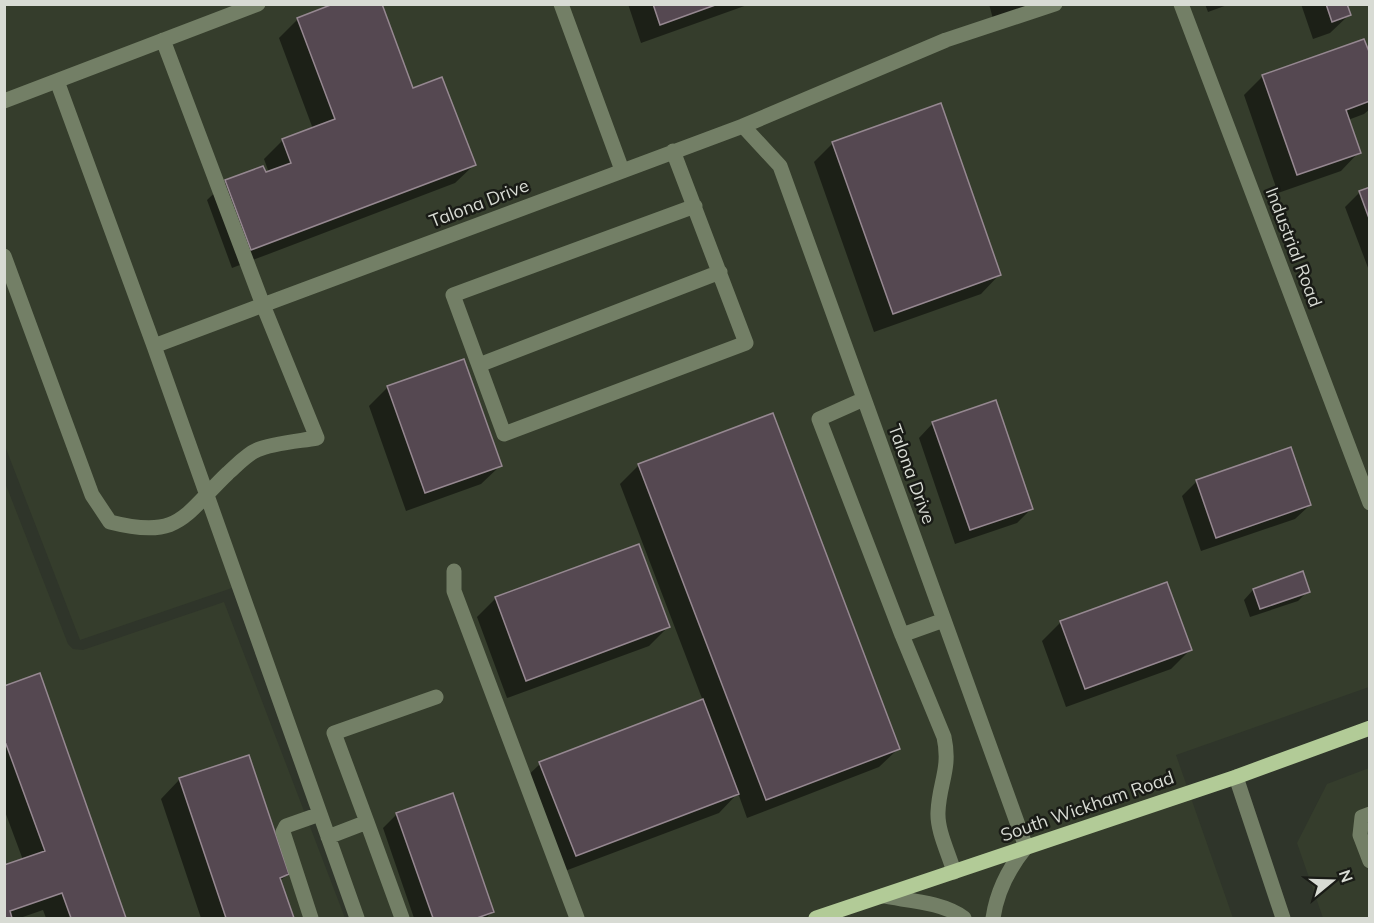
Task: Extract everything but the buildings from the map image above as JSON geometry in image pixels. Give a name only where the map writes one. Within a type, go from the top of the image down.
[{"type":"main road","name":"South Wickham Road","points":[[816,918],[1236,777],[1370,728]]},
{"type":"street","points":[[4,101],[258,4]]},
{"type":"street","points":[[561,4],[622,170]]},
{"type":"street","name":"Talona Drive","points":[[154,346],[743,126],[946,40],[1055,4]]},
{"type":"street","name":"Industrial Road","points":[[1181,4],[1369,501]]},
{"type":"street","points":[[4,256],[92,495],[110,522],[134,528],[159,529],[178,521],[195,509],[240,462],[257,450],[317,438],[263,305],[163,40]]},
{"type":"street","points":[[57,81],[154,346],[357,918]]},
{"type":"street","name":"Talona Drive","points":[[743,126],[780,166],[1026,848]]},
{"type":"street","points":[[674,151],[695,206],[746,343],[504,434],[453,295],[695,206]]},
{"type":"street","points":[[479,364],[720,273]]},
{"type":"street","points":[[864,399],[819,418],[902,635],[944,737],[947,752],[946,772],[938,813],[954,872]]},
{"type":"street","points":[[454,571],[454,591],[577,918]]},
{"type":"street","points":[[902,635],[944,620]]},
{"type":"street","points":[[402,918],[334,733],[436,697]]},
{"type":"street","points":[[1236,777],[1283,918]]},
{"type":"street","points":[[311,918],[283,831],[286,826],[320,814]]},
{"type":"street","points":[[1370,814],[1362,817],[1360,836],[1370,861]]},
{"type":"street","points":[[328,837],[367,822]]},
{"type":"street","points":[[993,918],[996,900],[1005,878],[1026,848]]},
{"type":"street","points":[[883,896],[955,911],[964,918]]},
{"type":"shaded area","points":[[5,5],[1369,5],[1369,687],[1176,755],[1233,918],[358,918],[232,588],[80,640],[5,446]]},
{"type":"shaded area","points":[[4,480],[68,644],[73,649],[83,650],[224,602],[345,918],[5,918]]},
{"type":"shaded area","points":[[1369,768],[1369,918],[1323,918],[1297,843],[1327,784]]}]
